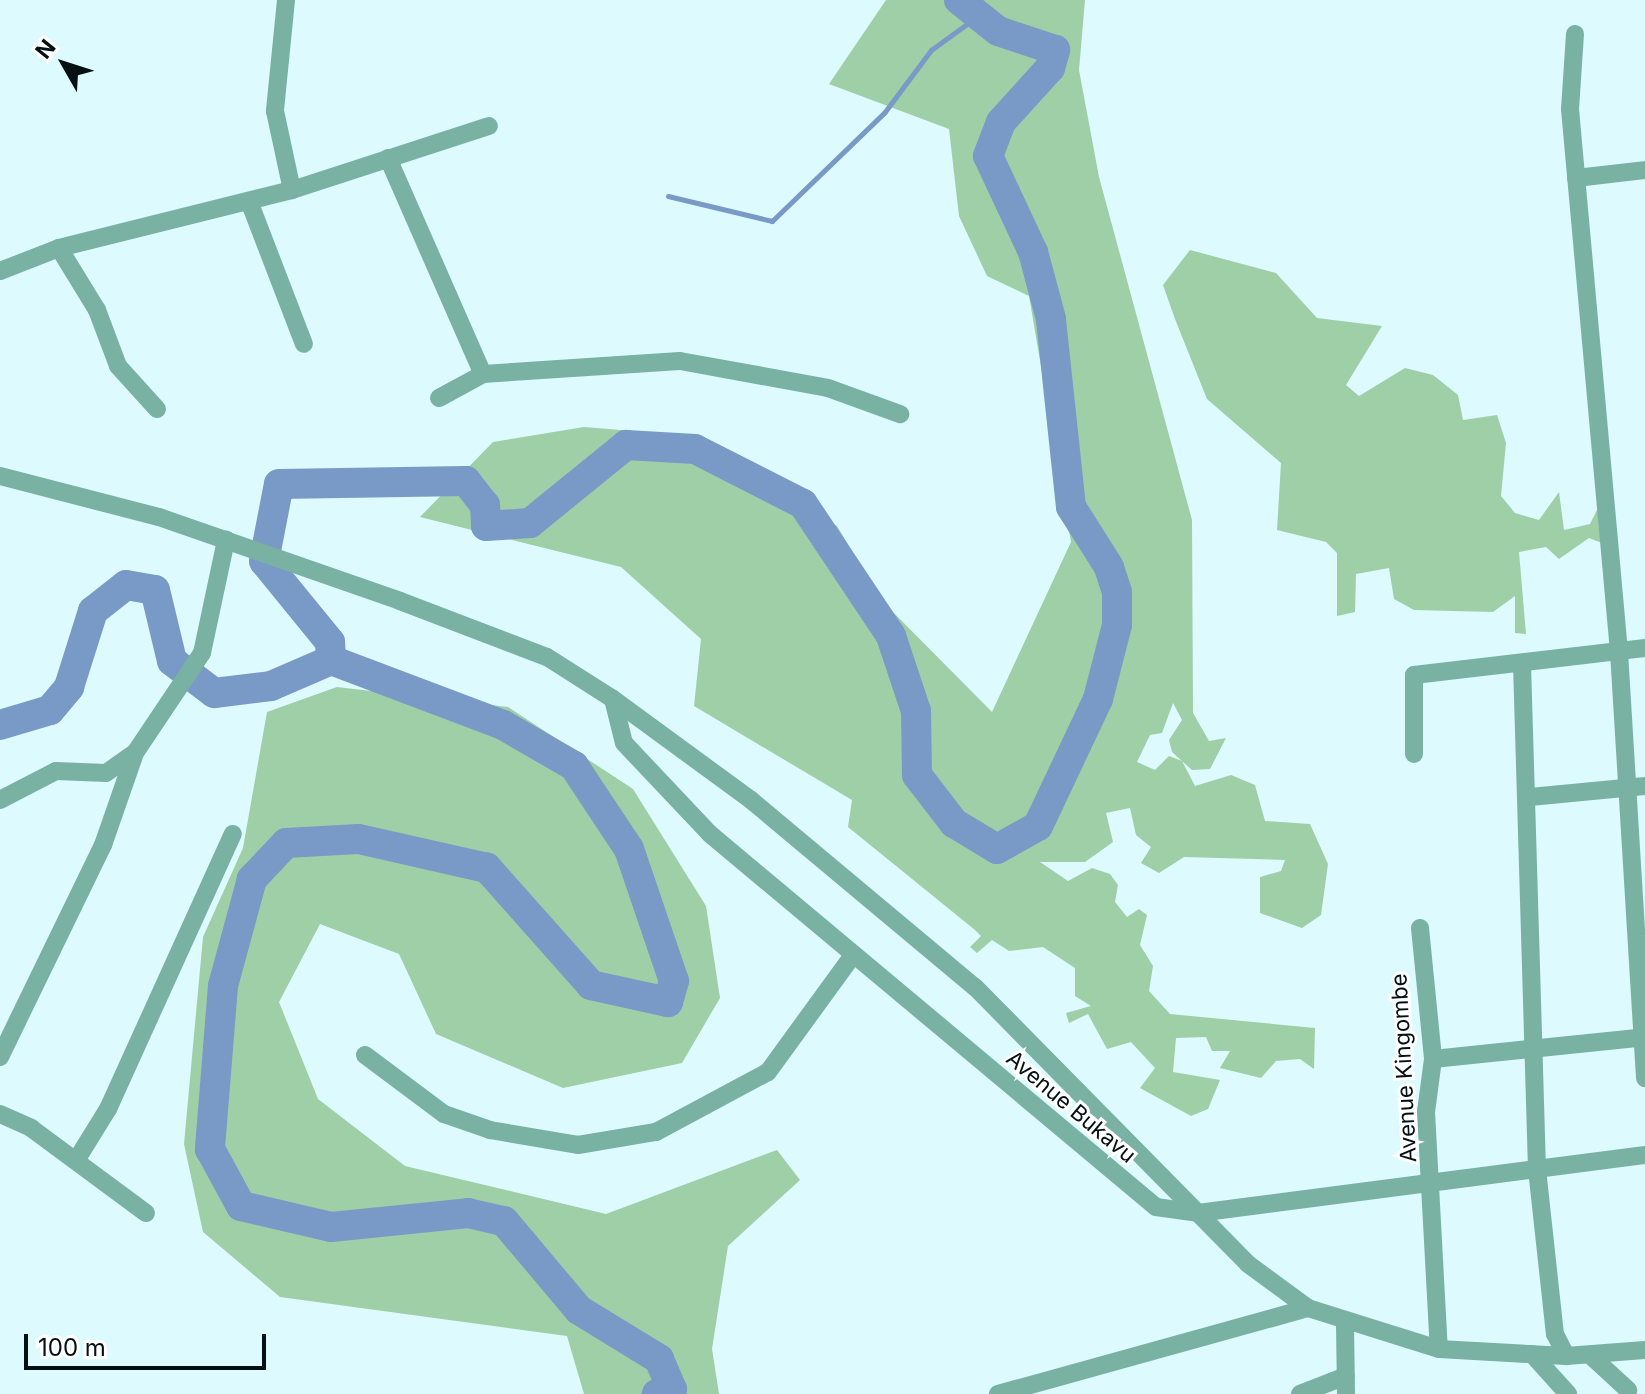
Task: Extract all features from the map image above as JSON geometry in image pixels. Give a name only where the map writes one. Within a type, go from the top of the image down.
[{"type":"street","points":[[286,0],[275,111],[292,190]]},
{"type":"street","points":[[1575,34],[1570,109],[1619,652],[1636,786],[1645,1078]]},
{"type":"street","points":[[0,271],[59,248],[292,190],[489,126]]},
{"type":"street","points":[[388,158],[483,374]]},
{"type":"street","points":[[1576,178],[1645,170]]},
{"type":"street","points":[[249,201],[304,344]]},
{"type":"street","points":[[59,248],[97,310],[118,366],[157,409]]},
{"type":"street","points":[[439,398],[483,374],[680,361],[762,371],[900,414]]},
{"type":"street","points":[[0,476],[231,542],[547,657],[613,699],[751,800],[975,987],[1248,1264],[1308,1308],[1345,1324],[1439,1349],[1566,1356],[1645,1350]]},
{"type":"street","points":[[0,1057],[103,845],[135,753],[202,653],[231,542]]},
{"type":"street","points":[[1414,754],[1412,676],[1645,648]]},
{"type":"street","points":[[1522,664],[1530,797],[1537,1169],[1555,1334],[1566,1356]]},
{"type":"street","name":"Avenue Bukavu","points":[[613,699],[616,730],[667,788],[853,955],[1156,1207],[1198,1213],[1645,1155]]},
{"type":"street","points":[[0,800],[56,771],[106,773],[135,753]]},
{"type":"street","points":[[1530,797],[1636,786]]},
{"type":"street","points":[[77,1159],[108,1109],[233,834]]},
{"type":"street","name":"Avenue Kingombe","points":[[1420,928],[1433,1059],[1426,1112],[1435,1183],[1439,1349]]},
{"type":"street","points":[[365,1055],[444,1114],[490,1130],[578,1145],[656,1132],[768,1072],[853,955]]},
{"type":"street","points":[[1433,1059],[1644,1038]]},
{"type":"street","points":[[0,1114],[77,1159],[146,1213]]},
{"type":"street","points":[[998,1394],[1308,1308]]},
{"type":"street","points":[[1300,1394],[1346,1385],[1345,1324]]},
{"type":"street","points":[[1532,1354],[1568,1394]]},
{"type":"street","points":[[1590,1355],[1630,1392]]},
{"type":"green space","points":[[886,0],[1085,0],[1079,70],[1099,177],[1192,520],[1193,713],[1209,741],[1226,738],[1210,769],[1192,770],[1182,761],[1195,786],[1231,775],[1255,785],[1265,821],[1310,824],[1328,864],[1321,915],[1302,928],[1260,913],[1260,877],[1281,871],[1285,860],[1184,857],[1159,873],[1141,863],[1151,847],[1136,835],[1130,808],[1106,813],[1113,842],[1085,862],[1040,862],[1068,881],[1092,868],[1110,874],[1118,885],[1115,902],[1127,917],[1139,909],[1147,915],[1140,945],[1153,966],[1149,991],[1170,1014],[1315,1028],[1314,1069],[1300,1059],[1276,1061],[1261,1078],[1220,1068],[1230,1051],[1212,1051],[1206,1037],[1176,1038],[1173,1072],[1220,1080],[1208,1109],[1191,1116],[1140,1088],[1155,1068],[1131,1042],[1107,1049],[1088,1014],[1069,1023],[1066,1013],[1091,1006],[1075,996],[1075,968],[1043,947],[1009,951],[992,940],[977,953],[970,947],[981,936],[975,930],[848,827],[852,800],[694,706],[701,639],[621,567],[420,517],[493,442],[584,427],[682,435],[837,526],[882,601],[992,712],[1071,542],[1029,296],[987,276],[959,216],[949,129],[829,84]],"holes":[[[1173,703],[1182,720],[1169,740],[1172,752],[1182,761],[1169,756],[1155,770],[1137,762],[1150,735],[1162,733]]]},
{"type":"green space","points":[[1190,250],[1276,273],[1317,318],[1382,326],[1346,385],[1359,396],[1405,368],[1433,375],[1458,395],[1463,420],[1497,415],[1506,443],[1501,496],[1515,513],[1539,520],[1559,492],[1564,530],[1590,524],[1599,506],[1602,543],[1589,538],[1559,559],[1546,547],[1519,552],[1526,634],[1515,633],[1515,596],[1493,612],[1414,610],[1394,599],[1389,568],[1356,574],[1355,612],[1337,616],[1337,553],[1326,542],[1277,530],[1281,463],[1207,399],[1163,285]]},
{"type":"green space","points":[[337,687],[508,707],[633,789],[706,906],[720,998],[682,1063],[563,1088],[436,1034],[399,954],[320,924],[279,1002],[318,1099],[405,1166],[606,1214],[777,1150],[800,1180],[728,1246],[712,1349],[719,1394],[584,1394],[567,1336],[280,1297],[203,1232],[184,1144],[203,937],[243,848],[267,712]]},
{"type":"waterway","points":[[0,725],[50,710],[69,687],[93,611],[126,585],[155,590],[172,661],[214,693],[271,686],[331,660],[330,642],[264,561],[279,484],[466,481],[485,505],[486,526],[530,523],[626,445],[695,449],[803,504],[891,636],[916,711],[917,775],[954,823],[997,849],[1038,826],[1098,699],[1117,625],[1117,592],[1109,567],[1071,507],[1051,319],[1033,252],[988,156],[1001,122],[1050,68],[1055,50],[998,31],[959,0]]},
{"type":"waterway","points":[[668,196],[772,221],[884,113],[931,50],[975,18]]},
{"type":"waterway","points":[[331,660],[503,725],[574,766],[629,849],[674,981],[668,1002],[591,985],[487,868],[358,839],[286,843],[252,879],[223,986],[210,1149],[241,1206],[331,1227],[468,1213],[504,1221],[579,1310],[659,1359],[672,1389],[657,1394]]}]
